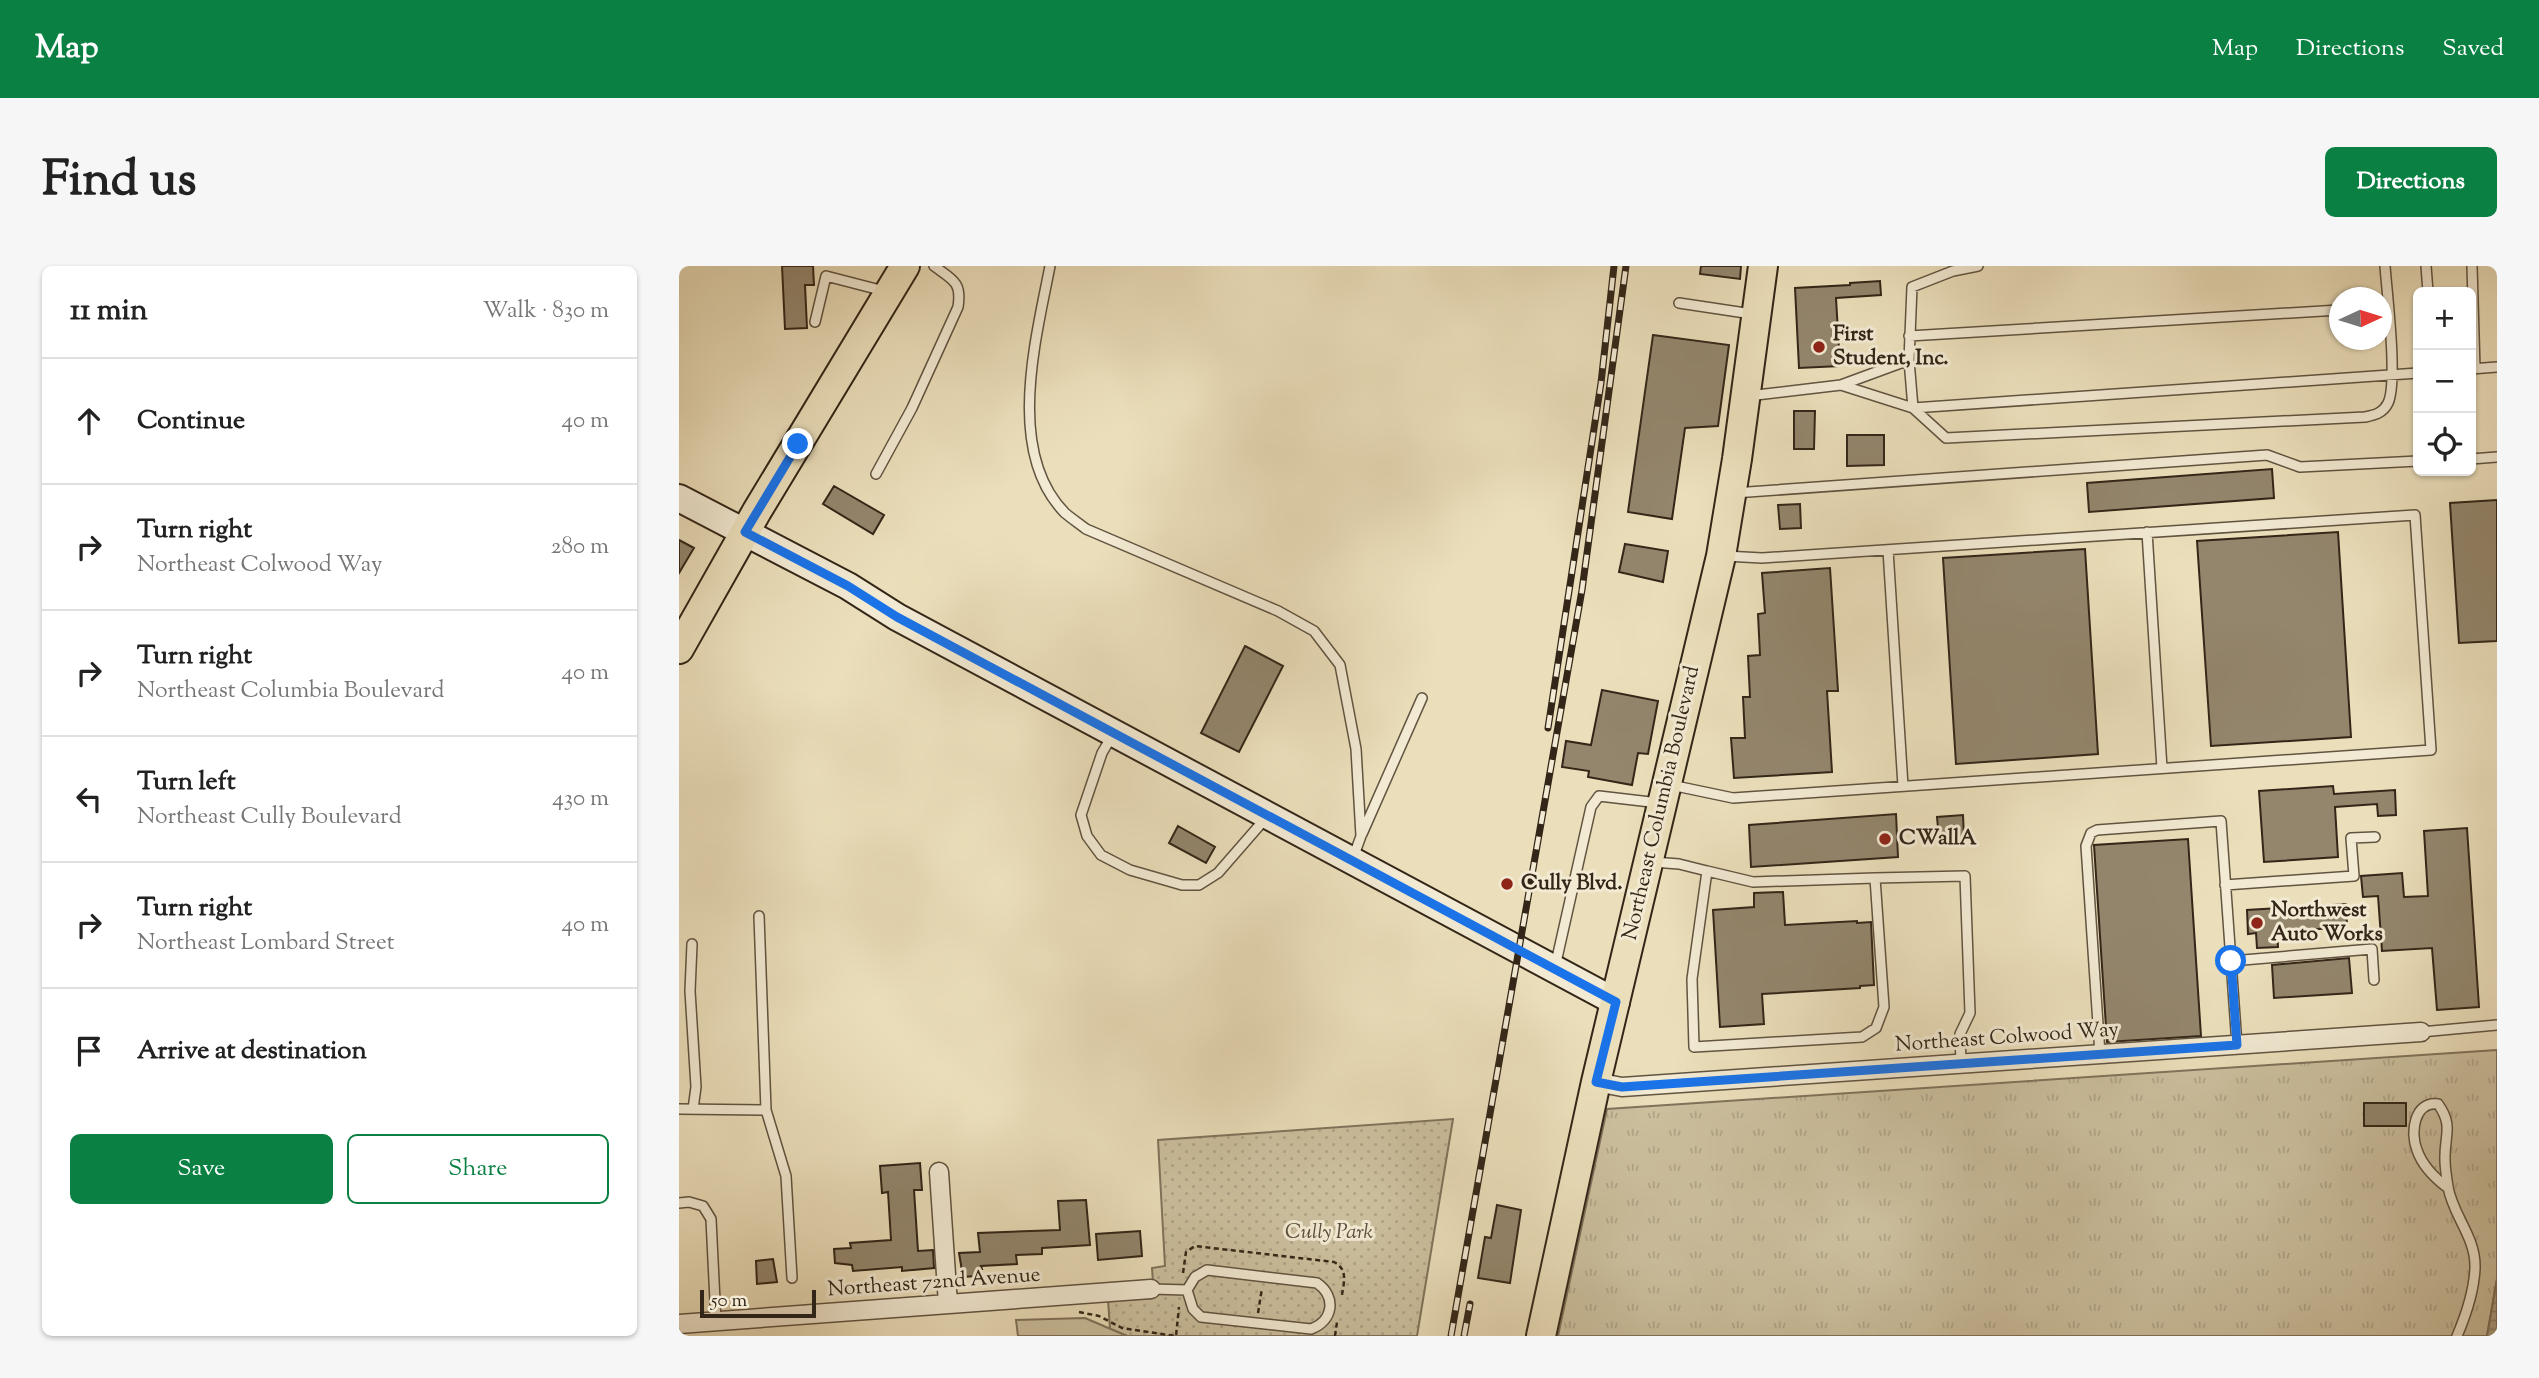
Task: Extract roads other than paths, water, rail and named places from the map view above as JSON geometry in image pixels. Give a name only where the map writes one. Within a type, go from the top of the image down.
[{"type":"main road","points":[[679,649],[745,532],[905,266]]},
{"type":"main road","name":"Northeast Columbia Boulevard","points":[[1541,1336],[1596,1082],[1720,556],[1732,493],[1763,266]]},
{"type":"street","points":[[679,498],[848,586],[897,617],[1269,815],[1357,848],[1554,968],[1616,1002]]},
{"type":"street","name":"Northeast Colwood Way","points":[[1596,1082],[1622,1087],[2421,1032]]},
{"type":"street","points":[[939,1171],[948,1304]]},
{"type":"street","name":"Northeast 72nd Avenue","points":[[679,1324],[706,1327],[948,1304],[1151,1289]]},
{"type":"lane","points":[[876,474],[912,408],[958,307],[961,293],[956,282],[935,266]]},
{"type":"lane","points":[[1050,266],[1034,347],[1029,402],[1034,454],[1048,489],[1065,512],[1086,529],[1278,611],[1314,631],[1339,665],[1356,749],[1357,848]]},
{"type":"lane","points":[[1978,266],[1954,271],[1912,287],[1909,360],[1913,408],[1945,438],[2365,417],[2378,414],[2387,405],[2392,375],[2389,350]]},
{"type":"lane","points":[[2385,266],[2385,287]]},
{"type":"lane","points":[[2426,266],[2428,287]]},
{"type":"lane","points":[[2472,266],[2473,350]]},
{"type":"lane","points":[[815,322],[826,276],[889,293]]},
{"type":"lane","points":[[1679,303],[1757,315]]},
{"type":"lane","points":[[1909,335],[2329,311]]},
{"type":"lane","points":[[1746,396],[1841,385],[1909,360]]},
{"type":"lane","points":[[2476,369],[2497,367]]},
{"type":"lane","points":[[1841,385],[1913,408],[2413,373]]},
{"type":"lane","points":[[1732,493],[2267,455],[2300,467],[2413,461]]},
{"type":"lane","points":[[2476,458],[2497,457]]},
{"type":"lane","points":[[1554,968],[1591,807],[1599,796],[1664,794],[1733,798],[2431,750],[2415,515],[1762,558],[1720,556]]},
{"type":"lane","points":[[2147,533],[2162,768]]},
{"type":"lane","points":[[1888,550],[1903,786]]},
{"type":"lane","points":[[1357,848],[1422,698]]},
{"type":"lane","points":[[1115,732],[1102,753],[1081,815],[1087,836],[1101,855],[1130,870],[1181,885],[1199,885],[1218,873],[1269,815]]},
{"type":"lane","points":[[2099,1054],[2086,846],[2091,833],[2097,830],[2221,821],[2237,1045]]},
{"type":"lane","points":[[2225,885],[2354,876],[2351,838],[2375,837]]},
{"type":"lane","points":[[1647,861],[1679,864],[1753,882],[1965,876],[1970,1013],[1960,1034],[1961,1063]]},
{"type":"lane","points":[[1707,871],[1692,979],[1694,1047],[1862,1037],[1870,1034],[1876,1028],[1884,1007],[1875,878]]},
{"type":"lane","points":[[759,916],[766,1110],[786,1176],[792,1278]]},
{"type":"lane","points":[[692,944],[690,991],[696,1087],[694,1109]]},
{"type":"lane","points":[[2231,961],[2372,949],[2374,980]]},
{"type":"lane","points":[[679,990],[690,991]]},
{"type":"lane","points":[[2421,1032],[2497,1025]]},
{"type":"lane","points":[[2448,1188],[2435,1178],[2417,1151],[2415,1119],[2420,1110],[2431,1103],[2438,1104],[2447,1116],[2445,1159],[2448,1188],[2453,1206],[2472,1243],[2475,1266],[2466,1315],[2457,1336]]},
{"type":"lane","points":[[679,1109],[766,1110]]},
{"type":"lane","points":[[679,1203],[689,1202],[703,1206],[711,1219],[706,1327]]},
{"type":"lane","points":[[1207,1269],[1317,1283],[1328,1293],[1330,1308],[1324,1321],[1311,1329],[1257,1324],[1201,1317],[1184,1290],[1195,1276],[1207,1269]]},
{"type":"lane","points":[[1151,1289],[1184,1290]]},
{"type":"railway","points":[[1548,728],[1601,383],[1614,266]]},
{"type":"railway","points":[[1451,1336],[1582,590],[1626,266]]},
{"type":"railway","points":[[1464,1336],[1470,1304]]},
{"type":"place","name":"First Student, Inc.","points":[[1819,347]]},
{"type":"place","name":"CWallA","points":[[1885,839]]},
{"type":"place","name":"Cully Blvd.","points":[[1507,884]]},
{"type":"place","name":"Northwest Auto Works","points":[[2257,923]]},
{"type":"park label","name":"Cully Park","points":[[1329,1233]]}]
